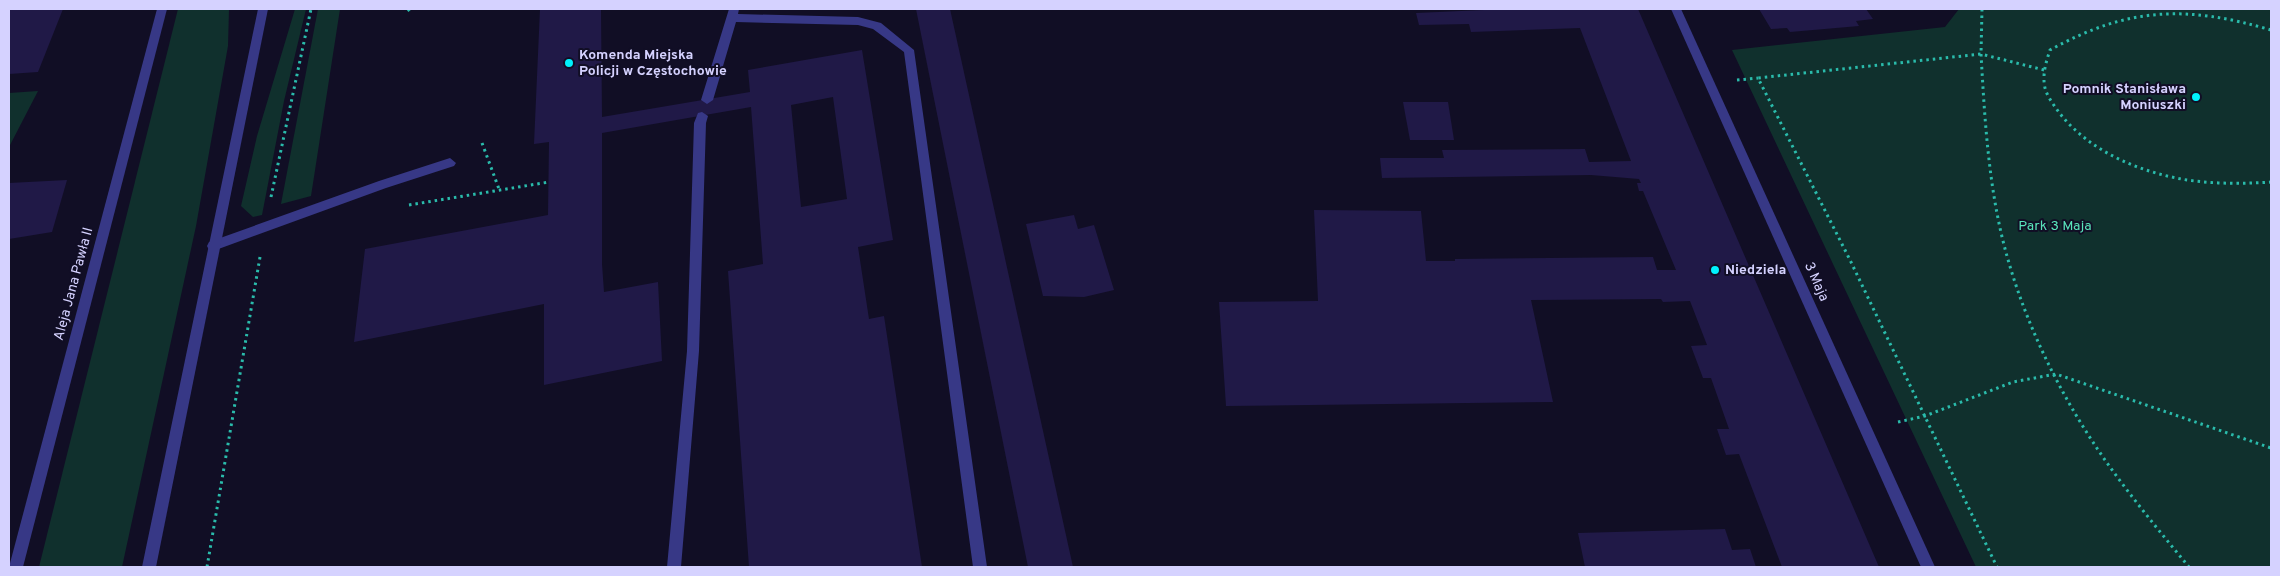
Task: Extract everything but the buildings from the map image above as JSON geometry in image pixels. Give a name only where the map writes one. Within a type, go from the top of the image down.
[{"type":"street","name":"Aleja Jana Pawła II","points":[[16,567],[162,9]]},
{"type":"street","points":[[149,567],[262,9]]},
{"type":"street","name":"3 Maja","points":[[1676,9],[1928,567]]},
{"type":"street","points":[[707,100],[733,13],[858,21],[877,26],[909,50],[980,567]]},
{"type":"street","points":[[674,567],[693,351],[700,123],[702,116]]},
{"type":"street","points":[[213,246],[382,184],[450,162]]},
{"type":"path","points":[[207,567],[265,226],[311,9]]},
{"type":"path","points":[[408,9],[412,14]]},
{"type":"path","points":[[1982,9],[1981,54],[1983,98],[2002,236],[2024,304],[2056,374],[2097,447],[2189,567]]},
{"type":"path","points":[[2192,9],[2198,15]]},
{"type":"path","points":[[2271,30],[2238,21],[2198,15],[2162,12],[2132,15],[2073,36],[2050,50],[2044,70],[2045,89],[2057,110],[2079,136],[2110,155],[2150,170],[2185,180],[2236,185],[2271,182]]},
{"type":"path","points":[[1736,80],[1981,54],[2044,70]]},
{"type":"path","points":[[1758,78],[1838,232],[1997,567]]},
{"type":"path","points":[[482,143],[500,190]]},
{"type":"path","points":[[401,207],[549,182]]},
{"type":"path","points":[[1898,422],[1925,416],[2013,382],[2056,374],[2271,448]]},
{"type":"green space","points":[[178,9],[229,9],[228,46],[196,226],[122,567],[39,567]]},
{"type":"green space","points":[[295,9],[306,9],[284,101],[262,215],[253,217],[241,206],[257,136]]},
{"type":"green space","points":[[318,9],[340,9],[311,196],[281,204]]},
{"type":"green space","name":"Park 3 Maja","points":[[1959,9],[2271,9],[2271,567],[1976,567],[1732,50],[1945,27]]},
{"type":"green space","points":[[38,91],[9,147],[9,93]]},
{"type":"place","name":"Komenda Miejska Policji w Częstochowie","points":[[569,63]]},
{"type":"place","name":"Pomnik Stanisława Moniuszki","points":[[2196,97]]},
{"type":"place","name":"Niedziela","points":[[1715,270]]}]
